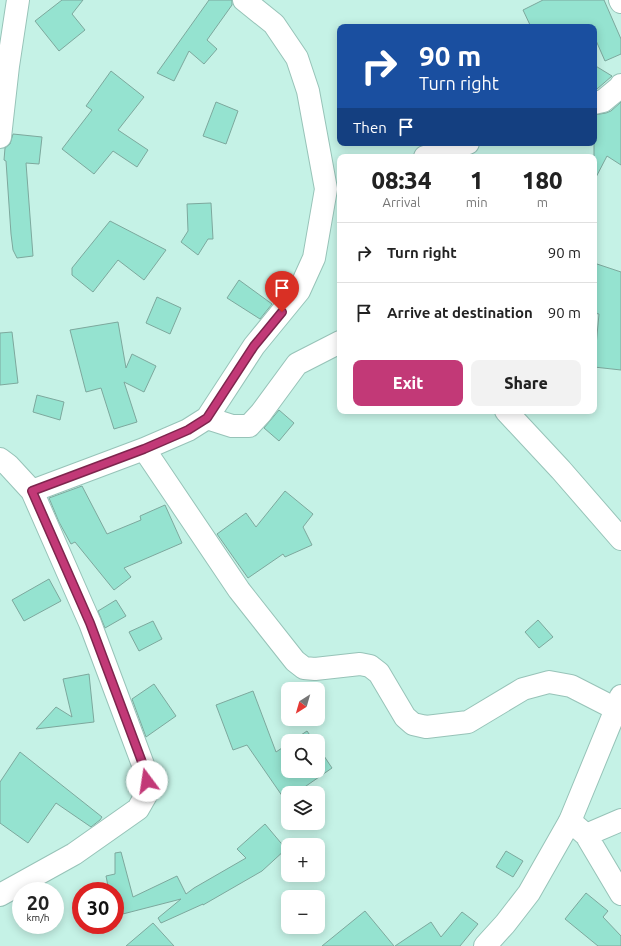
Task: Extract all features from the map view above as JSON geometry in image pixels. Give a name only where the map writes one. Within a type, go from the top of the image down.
[{"type":"street","points":[[0,3],[6,0]]},
{"type":"street","points":[[0,137],[8,66],[18,0]]},
{"type":"street","points":[[32,491],[144,449],[188,430],[207,418],[254,346],[299,291],[314,258],[333,187],[308,91],[297,58],[274,24],[244,0]]},
{"type":"street","points":[[597,102],[603,101],[621,85]]},
{"type":"street","points":[[434,154],[459,146]]},
{"type":"street","points":[[207,418],[232,426],[249,426],[261,413],[297,364],[337,344]]},
{"type":"street","points":[[509,414],[621,538]]},
{"type":"street","points":[[144,449],[239,590],[295,661],[304,668],[315,669],[360,664],[370,666],[379,673],[405,718],[413,724],[426,727],[468,722],[523,688],[549,682],[571,686],[619,702],[570,821],[529,893],[505,924],[485,946]]},
{"type":"street","points":[[0,459],[8,465],[32,491],[90,623],[145,770],[147,781],[146,795],[138,809],[74,854],[0,895]]},
{"type":"street","points":[[586,836],[621,820]]},
{"type":"street","points":[[570,821],[586,836],[621,894]]},
{"type":"building","points":[[62,0],[83,0],[72,14],[85,30],[59,51],[35,21]]},
{"type":"building","points":[[209,0],[232,0],[232,5],[207,40],[217,49],[204,64],[189,51],[174,81],[157,73]]},
{"type":"building","points":[[543,0],[604,0],[621,39],[621,54],[605,61],[597,43],[597,24],[530,24],[523,10]]},
{"type":"building","points":[[597,67],[612,76],[597,89]]},
{"type":"building","points":[[111,71],[144,97],[118,130],[148,150],[137,167],[113,151],[94,174],[62,149],[92,110],[86,106]]},
{"type":"building","points":[[216,102],[238,111],[226,144],[203,136]]},
{"type":"building","points":[[621,102],[621,165],[607,156],[597,175],[597,154],[594,154],[594,146],[597,146],[597,114],[611,111]]},
{"type":"building","points":[[13,134],[42,137],[39,164],[26,163],[33,256],[17,258],[13,250],[6,161],[4,160],[5,148],[10,144]]},
{"type":"building","points":[[211,203],[213,239],[208,239],[198,255],[181,242],[188,231],[187,204]]},
{"type":"building","points":[[110,221],[166,250],[144,280],[118,260],[93,292],[72,275],[72,268]]},
{"type":"building","points":[[597,264],[621,272],[621,370],[597,367],[597,335],[599,314],[597,314]]},
{"type":"building","points":[[239,280],[272,304],[260,319],[227,298]]},
{"type":"building","points":[[157,297],[181,308],[170,334],[146,323]]},
{"type":"building","points":[[118,322],[126,368],[132,354],[156,366],[144,392],[124,382],[137,422],[114,429],[101,388],[86,392],[70,330]]},
{"type":"building","points":[[12,332],[18,383],[0,385],[0,333]]},
{"type":"building","points":[[37,395],[64,402],[60,420],[33,412]]},
{"type":"building","points":[[279,410],[294,423],[279,441],[264,428]]},
{"type":"building","points":[[82,486],[107,534],[141,520],[140,516],[165,505],[182,543],[124,568],[131,577],[114,590],[75,542],[71,544],[59,522],[49,498]]},
{"type":"building","points":[[285,491],[313,514],[303,527],[312,545],[285,557],[283,554],[248,578],[217,534],[246,513],[256,527]]},
{"type":"building","points":[[49,579],[61,601],[24,621],[12,600]]},
{"type":"building","points":[[116,600],[126,616],[105,628],[98,611]]},
{"type":"building","points":[[538,620],[553,637],[539,648],[525,632]]},
{"type":"building","points":[[153,621],[162,639],[139,651],[129,632]]},
{"type":"building","points":[[89,674],[94,722],[36,729],[56,707],[72,717],[63,679]]},
{"type":"building","points":[[154,684],[176,716],[146,737],[132,699]]},
{"type":"building","points":[[253,691],[276,752],[281,749],[281,778],[318,778],[306,786],[281,786],[281,794],[247,745],[233,750],[216,705]]},
{"type":"building","points":[[20,752],[102,817],[100,820],[91,827],[56,803],[28,843],[0,823],[0,782]]},
{"type":"building","points":[[325,758],[332,768],[325,773]]},
{"type":"building","points":[[265,824],[281,843],[281,854],[262,871],[203,905],[161,923],[158,918],[181,899],[124,914],[124,882],[107,882],[106,876],[115,874],[115,853],[121,852],[133,897],[177,876],[186,894],[246,858],[237,849]]},
{"type":"building","points":[[506,851],[523,861],[513,877],[496,867]]},
{"type":"building","points":[[586,893],[608,911],[603,917],[621,936],[621,946],[598,946],[565,919]]},
{"type":"building","points":[[365,911],[394,946],[322,946]]},
{"type":"building","points":[[462,912],[478,924],[460,946],[395,946],[431,922],[441,937]]},
{"type":"building","points":[[153,923],[174,946],[126,946]]},
{"type":"route","points":[[147,781],[145,770],[90,623],[32,491],[144,449],[188,430],[207,418],[254,346],[282,312]]}]
